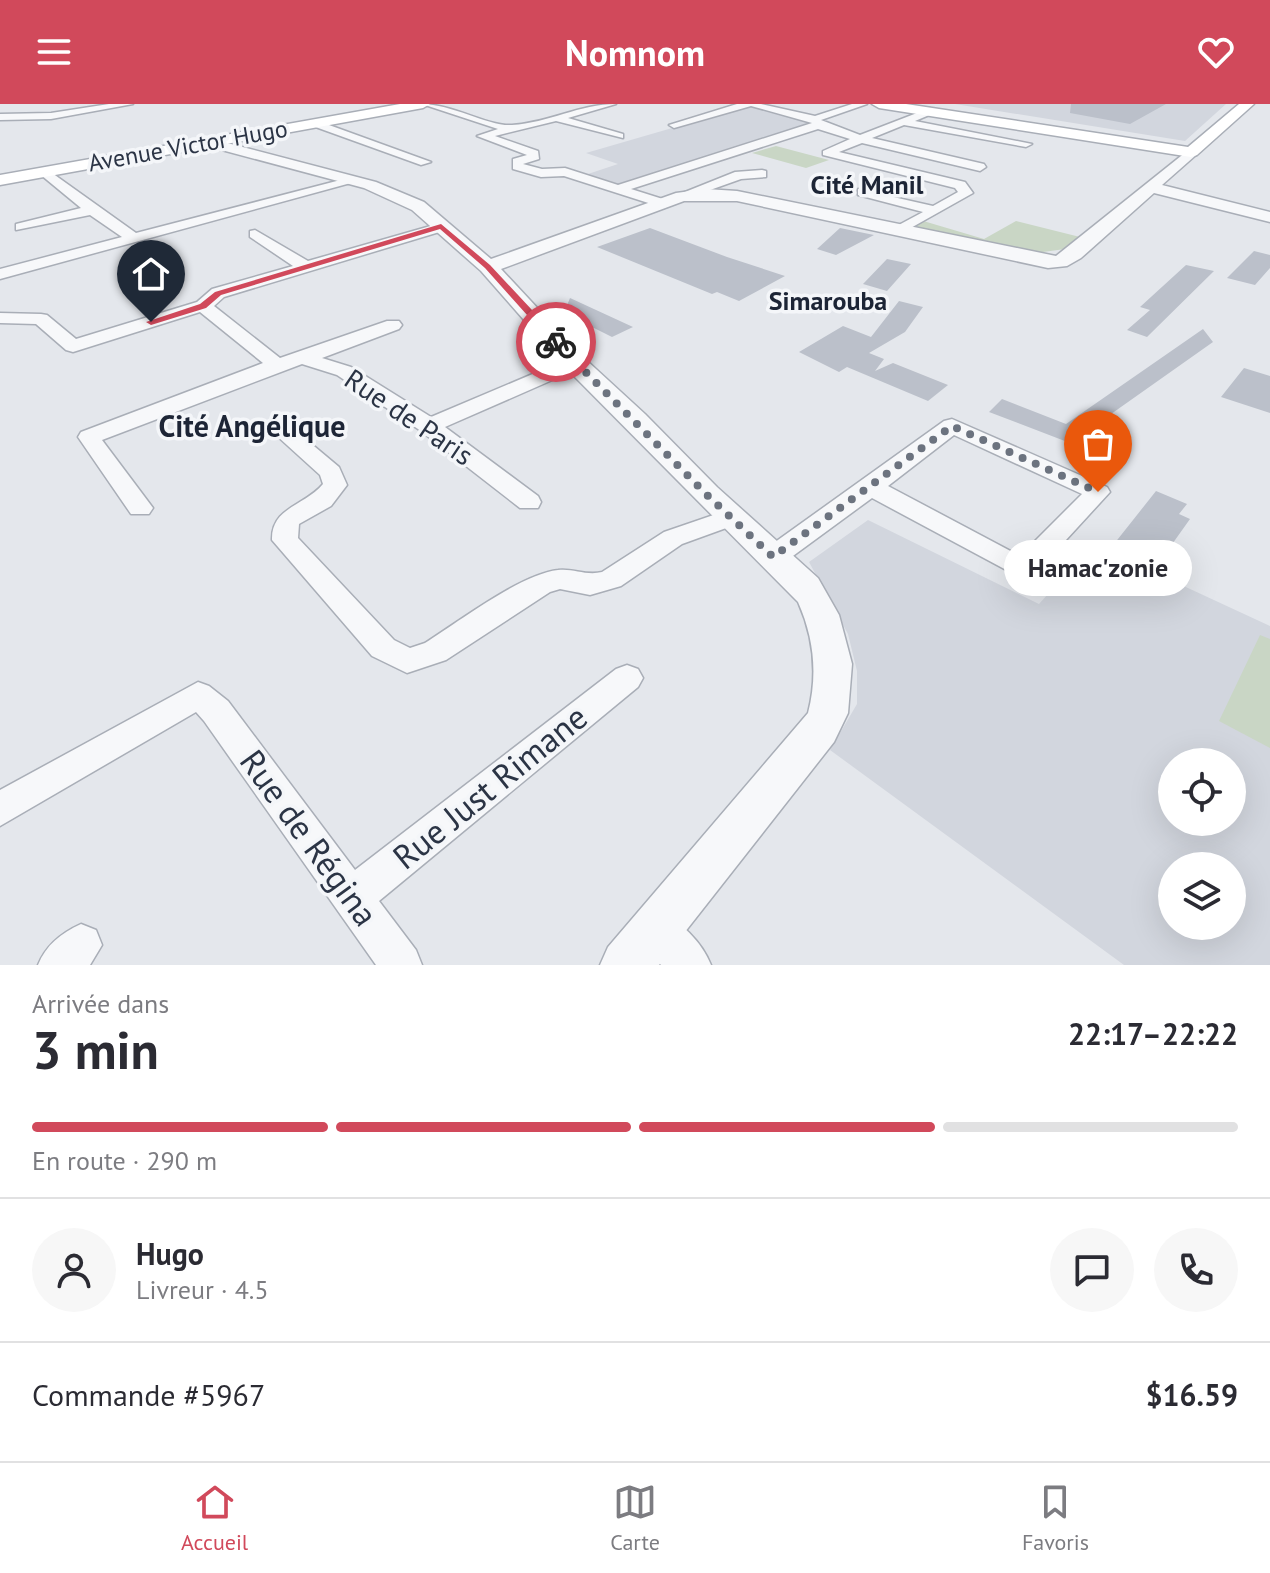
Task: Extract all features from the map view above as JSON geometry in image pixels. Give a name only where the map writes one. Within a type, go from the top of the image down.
[{"type":"main road","name":"Avenue Victor Hugo","points":[[0,180],[425,104]]},
{"type":"main road","points":[[879,104],[1191,152],[1247,104]]},
{"type":"street","points":[[0,117],[51,116],[128,104]]},
{"type":"street","points":[[425,104],[509,129]]},
{"type":"street","points":[[611,104],[483,136],[534,153],[535,156],[517,162],[517,166],[541,173],[565,172],[664,204]]},
{"type":"street","points":[[674,125],[752,105],[771,104]]},
{"type":"street","points":[[622,188],[862,104]]},
{"type":"street","points":[[752,105],[816,122],[860,139],[992,162]]},
{"type":"street","points":[[476,119],[507,111]]},
{"type":"street","points":[[900,230],[966,193],[960,185],[827,153],[930,111]]},
{"type":"street","points":[[558,118],[619,136]]},
{"type":"street","points":[[904,122],[1026,144]]},
{"type":"street","points":[[314,123],[425,162]]},
{"type":"street","points":[[960,185],[992,162],[1056,130]]},
{"type":"street","points":[[208,142],[352,181],[405,199],[488,267],[575,363],[806,587],[818,604],[834,656],[828,713],[809,745],[626,965]]},
{"type":"street","points":[[682,196],[737,196],[1048,262],[1060,262],[1074,254],[1191,152]]},
{"type":"street","points":[[45,172],[133,238]]},
{"type":"street","points":[[488,267],[739,175],[762,174]]},
{"type":"street","points":[[0,274],[352,181]]},
{"type":"street","points":[[1151,187],[1270,217]]},
{"type":"street","points":[[863,192],[933,210]]},
{"type":"street","points":[[21,227],[92,210]]},
{"type":"street","points":[[0,318],[41,319],[73,346],[203,306],[218,293],[441,227]]},
{"type":"street","points":[[255,234],[306,267]]},
{"type":"street","points":[[203,306],[277,365]]},
{"type":"street","points":[[140,508],[89,437],[277,365],[393,325]]},
{"type":"street","name":"Rue de Paris","points":[[303,358],[344,371],[429,426],[529,502]]},
{"type":"street","points":[[429,426],[575,363]]},
{"type":"street","points":[[773,557],[952,426],[1098,492],[1023,569],[871,487]]},
{"type":"street","points":[[288,436],[331,472],[335,485],[322,500],[293,513],[283,530],[285,540],[383,648],[407,661],[435,652],[540,585],[560,579],[590,585],[611,579],[673,538],[731,517]]},
{"type":"street","name":"Rue Just Rimane","points":[[353,897],[627,678]]},
{"type":"street","name":"Rue de Régina","points":[[0,809],[198,695],[216,711],[401,965]]},
{"type":"street","points":[[657,931],[690,965]]},
{"type":"shaded area","points":[[955,104],[1226,104],[1185,141]]},
{"type":"shaded area","points":[[748,106],[816,121],[613,187],[582,176],[618,164],[586,153]]},
{"type":"shaded area","points":[[868,520],[1039,604],[1093,544],[1270,626],[1270,965],[1124,965],[830,750],[857,704],[857,671],[848,634],[809,562]]},
{"type":"green space","points":[[776,146],[829,160],[806,168],[752,153]]},
{"type":"green space","points":[[920,220],[984,239],[1016,221],[1080,237],[1065,249],[1036,253],[915,229],[913,226]]},
{"type":"green space","points":[[1260,635],[1270,639],[1270,748],[1219,721]]},
{"type":"building","points":[[1071,104],[1166,104],[1130,124],[1070,113]]},
{"type":"building","points":[[650,228],[785,276],[739,301],[717,292],[712,294],[597,247]]},
{"type":"building","points":[[840,228],[874,235],[836,255],[817,249]]},
{"type":"building","points":[[1254,251],[1270,255],[1270,268],[1255,285],[1227,278]]},
{"type":"building","points":[[887,259],[911,264],[887,291],[863,284]]},
{"type":"building","points":[[1186,265],[1214,271],[1147,337],[1127,330],[1150,310],[1140,307]]},
{"type":"building","points":[[570,298],[633,327],[612,337],[564,313]]},
{"type":"building","points":[[899,301],[923,307],[905,332],[869,353],[884,359],[875,371],[893,363],[948,385],[928,401],[847,367],[839,372],[799,352],[843,326],[871,337]]},
{"type":"building","points":[[1203,329],[1213,342],[1070,443],[989,412],[1002,399],[1066,424]]},
{"type":"building","points":[[1244,368],[1270,376],[1270,413],[1221,397]]},
{"type":"building","points":[[1156,491],[1187,504],[1179,514],[1190,519],[1158,564],[1114,544]]},
{"type":"way so far","points":[[556,342],[706,494],[773,557],[791,547],[952,426],[1098,492]]},
{"type":"place","name":"Hamac'zonie","points":[[1098,492]]},
{"type":"district","name":"Cité Manil","points":[[867,185]]},
{"type":"district","name":"Simarouba","points":[[828,301]]},
{"type":"district","name":"Cité Angélique","points":[[252,427]]},
{"type":"route","points":[[151,322],[203,306],[218,293],[441,227],[488,267],[556,342]]}]
